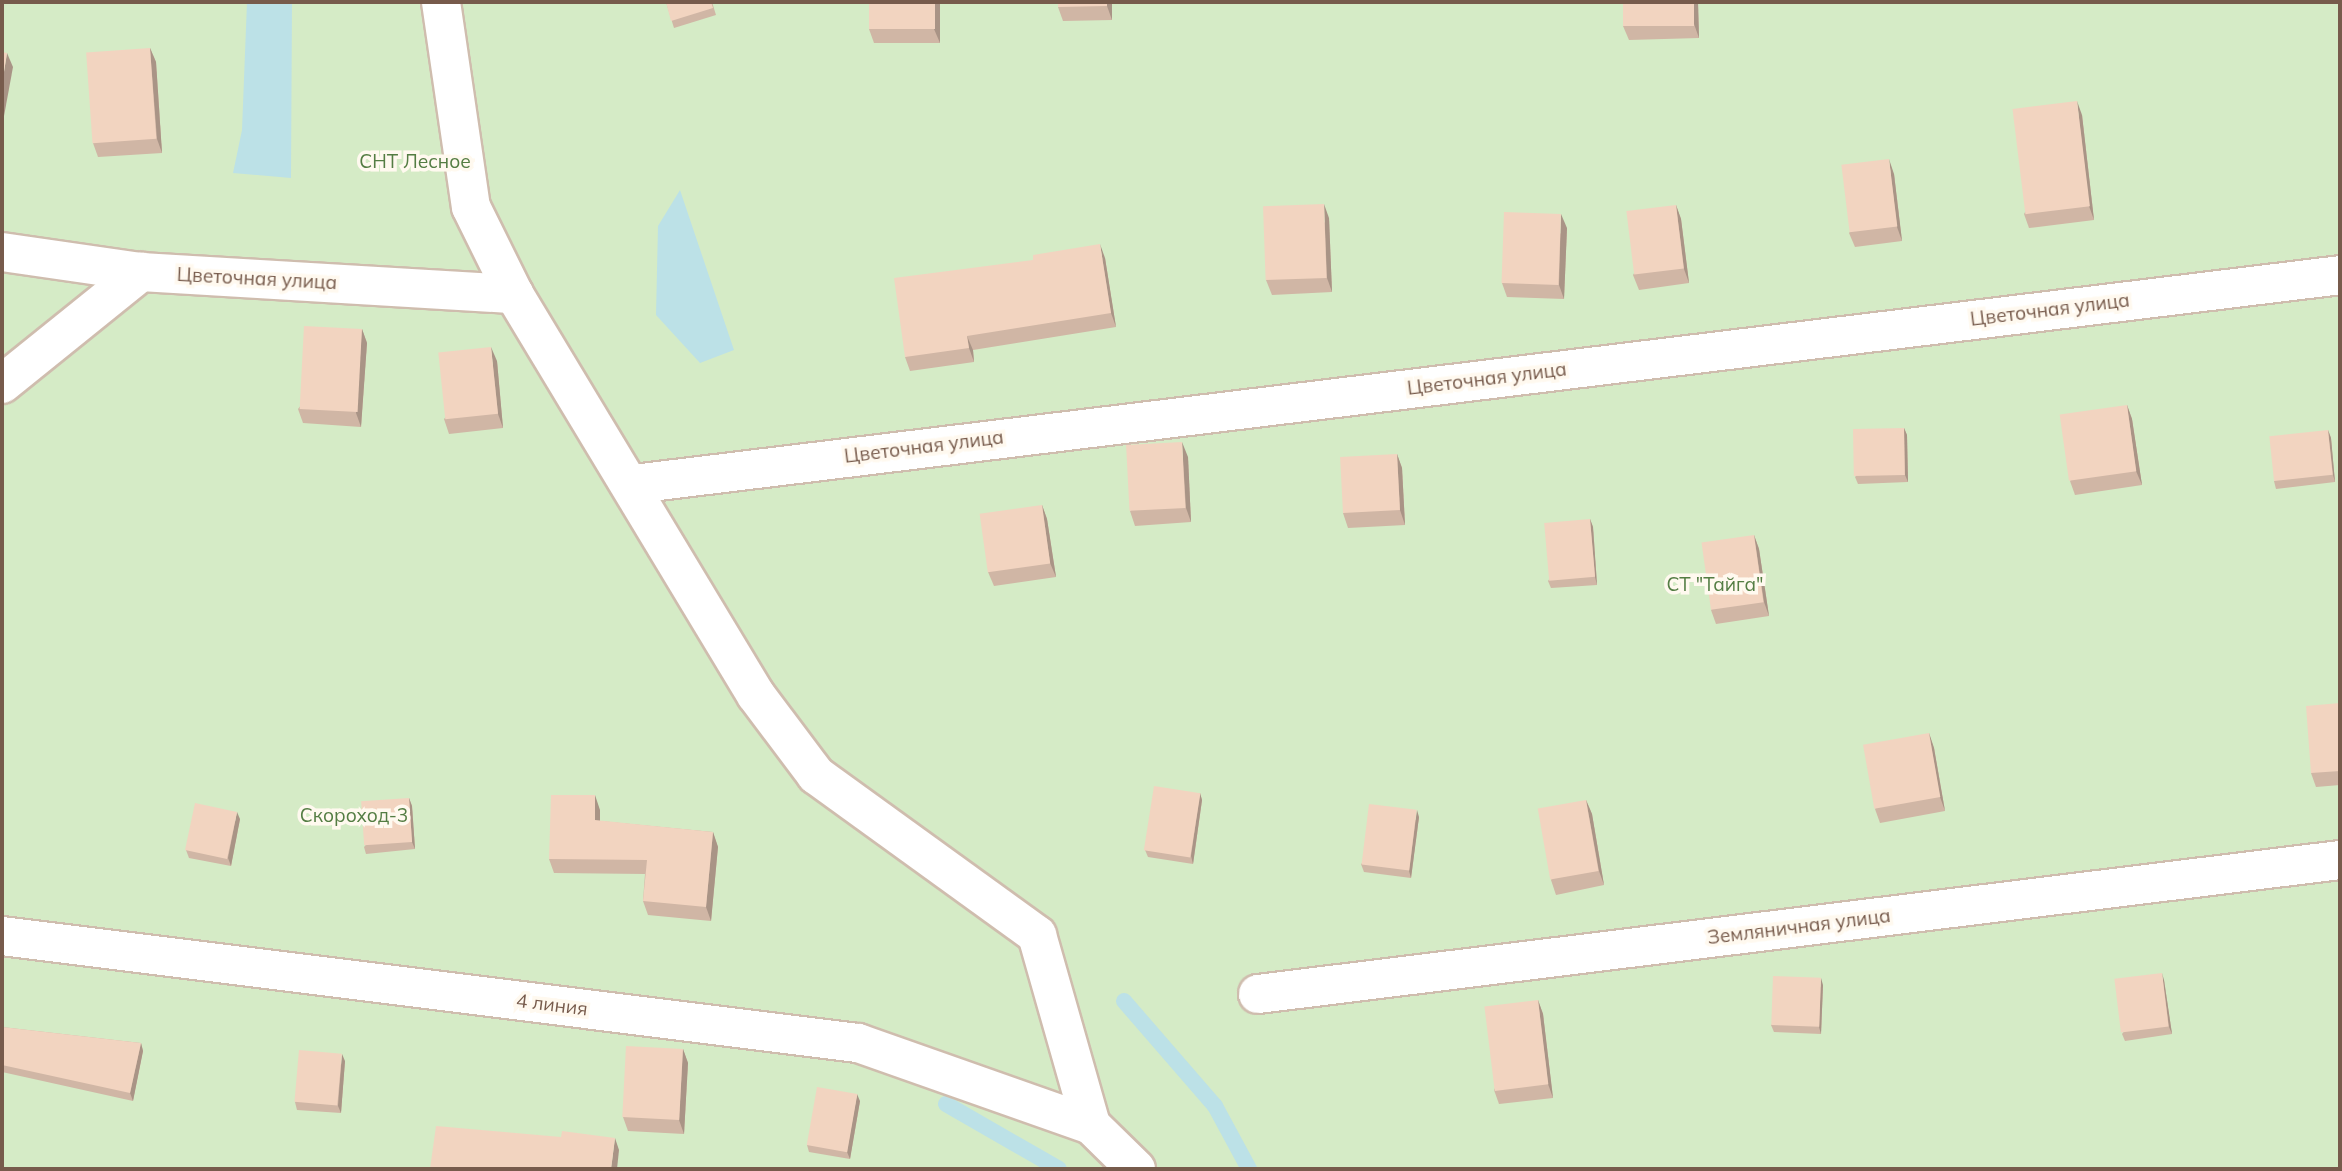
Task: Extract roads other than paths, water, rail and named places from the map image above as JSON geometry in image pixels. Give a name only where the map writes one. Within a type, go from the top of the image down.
[{"type":"street","points":[[441,2],[471,207],[514,294],[634,484],[756,695],[816,775],[1037,935],[1091,1125],[1136,1169]]},
{"type":"street","name":"Цветочная улица","points":[[2,252],[141,272],[514,294]]},
{"type":"street","points":[[2,384],[141,272]]},
{"type":"street","name":"Цветочная улица","points":[[634,484],[2340,275]]},
{"type":"street","name":"Земляничная улица","points":[[1258,994],[2340,860]]},
{"type":"street","name":"4 линия","points":[[2,936],[858,1043],[1091,1125]]},
{"type":"water","points":[[247,2],[292,2],[291,178],[233,173],[242,130]]},
{"type":"water","points":[[680,190],[734,350],[700,363],[656,315],[658,226]]},
{"type":"waterway","points":[[1124,1001],[1215,1106],[1249,1169]]},
{"type":"waterway","points":[[946,1104],[1059,1169]]},
{"type":"park label","name":"СНТ Лесное","points":[[415,162]]},
{"type":"park label","name":"СТ \"Тайга\"","points":[[1715,585]]},
{"type":"park label","name":"Скороход-3","points":[[354,816]]}]
